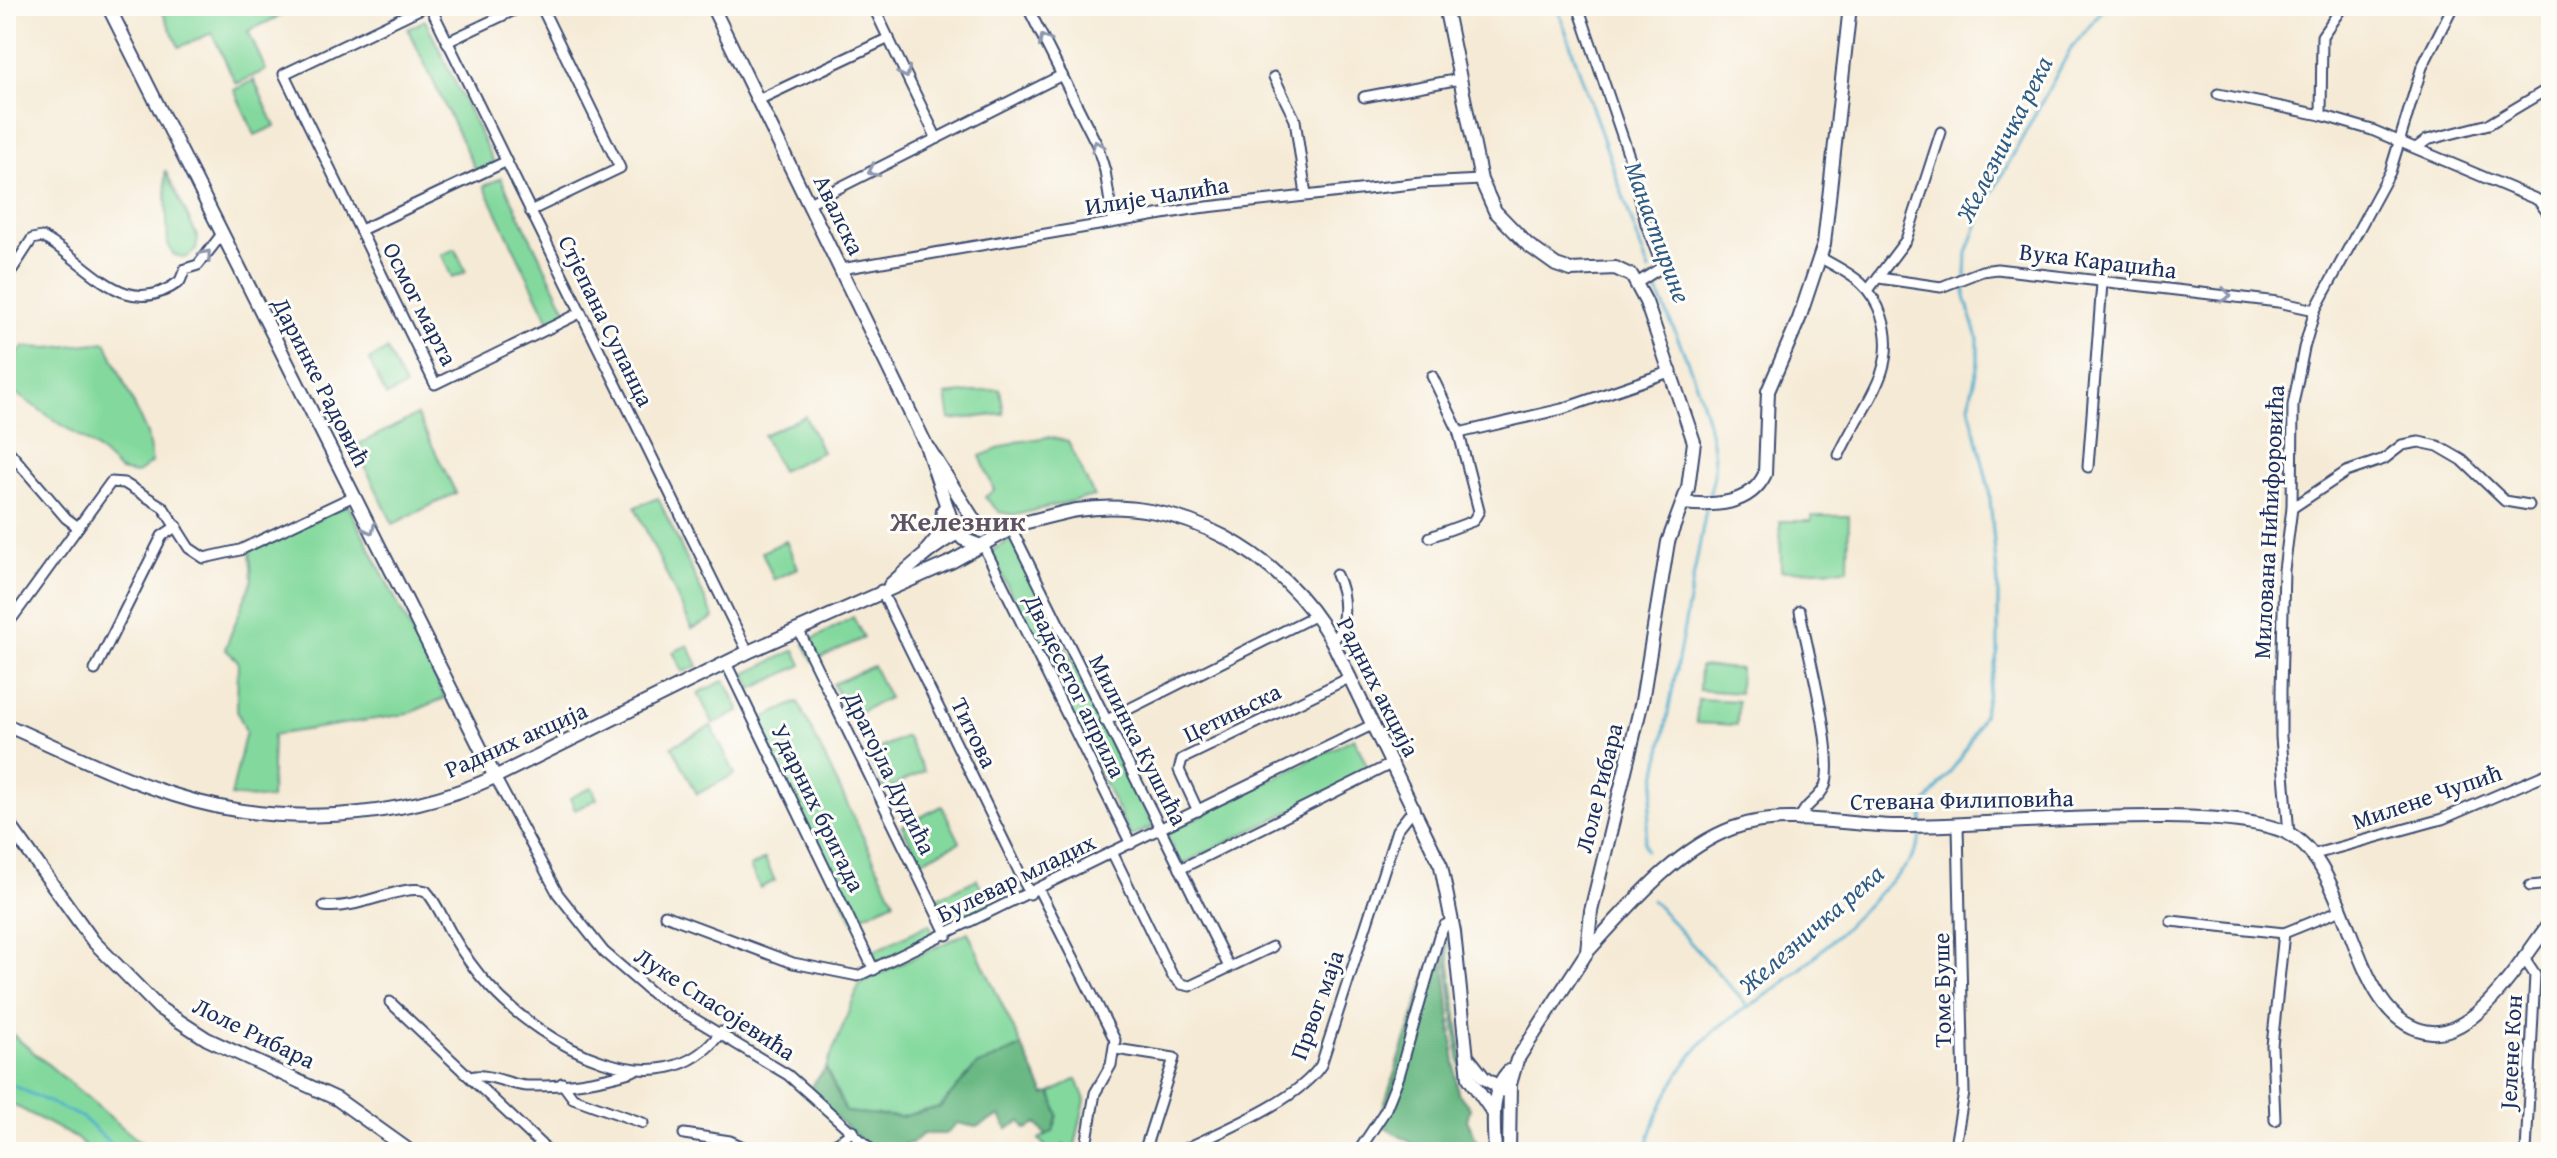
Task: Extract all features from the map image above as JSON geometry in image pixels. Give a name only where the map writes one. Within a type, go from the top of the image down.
[{"type":"main road","name":"Даринке Радовић","points":[[108,6],[495,777]]},
{"type":"main road","name":"Авалска","points":[[712,6],[926,445],[959,534]]},
{"type":"main road","points":[[1445,6],[1481,180],[1502,220],[1550,261],[1571,270],[1615,268],[1641,281]]},
{"type":"main road","points":[[1683,503],[1716,506],[1729,503],[1748,492],[1765,474],[1768,391],[1821,258],[1850,6]]},
{"type":"main road","name":"Лоле Рибара","points":[[1509,1152],[1500,1091],[1524,1046],[1587,952],[1591,910],[1642,701],[1668,542],[1693,469],[1694,442],[1641,281]]},
{"type":"main road","name":"Авалска","points":[[926,445],[980,527]]},
{"type":"main road","points":[[919,560],[941,533],[943,494]]},
{"type":"main road","name":"Радних акција","points":[[6,725],[173,795],[250,813],[313,814],[391,808],[446,795],[495,777],[748,652],[884,589],[909,581],[1015,528],[1094,509],[1154,512],[1181,519],[1220,534],[1258,558],[1288,583],[1316,615],[1351,677],[1441,866],[1453,922],[1469,1078],[1500,1091],[1495,1152]]},
{"type":"main road","points":[[980,527],[982,546]]},
{"type":"main road","name":"Радних акција","points":[[884,589],[919,560],[959,534],[980,527],[1015,528]]},
{"type":"main road","points":[[959,534],[982,546]]},
{"type":"main road","name":"Стевана Филиповића","points":[[1587,952],[1654,883],[1705,842],[1743,825],[1799,821],[1899,826],[2194,819],[2254,822],[2289,834],[2315,854],[2383,1001],[2406,1024],[2426,1031],[2449,1031],[2475,1017],[2551,921]]},
{"type":"main road","name":"Лоле Рибара","points":[[6,820],[93,941],[159,1008],[207,1039],[337,1099],[411,1152]]},
{"type":"main road","points":[[1467,1056],[1500,1091]]},
{"type":"street","name":"Стјепана Супанца","points":[[428,6],[748,652]]},
{"type":"street","name":"Осмог марта","points":[[428,6],[284,74],[435,384],[580,313]]},
{"type":"street","points":[[447,42],[523,6]]},
{"type":"street","points":[[530,211],[620,168],[541,6]]},
{"type":"street","points":[[873,6],[937,139]]},
{"type":"street","points":[[1027,6],[1102,157],[1113,222]]},
{"type":"street","points":[[1578,6],[1630,159],[1646,224],[1662,267],[1641,281]]},
{"type":"street","points":[[2321,115],[2322,36],[2343,6]]},
{"type":"street","name":"Милована Нићифоровића","points":[[2289,834],[2281,691],[2284,570],[2292,508],[2293,405],[2304,348],[2315,310],[2377,199],[2422,67],[2453,6]]},
{"type":"street","points":[[758,100],[889,38]]},
{"type":"street","points":[[809,203],[1062,75]]},
{"type":"street","points":[[1274,77],[1295,120],[1306,195]]},
{"type":"street","points":[[1364,97],[1460,79]]},
{"type":"street","points":[[2416,148],[2427,140],[2489,124],[2551,87]]},
{"type":"street","points":[[2218,94],[2321,115],[2399,141],[2538,200],[2551,217]]},
{"type":"street","points":[[1869,289],[1906,240],[1941,132]]},
{"type":"street","name":"Осмог марта","points":[[361,230],[505,162]]},
{"type":"street","name":"Илије Чалића","points":[[841,269],[1113,222],[1306,195],[1481,180]]},
{"type":"street","points":[[6,279],[32,239],[39,237],[123,294],[151,296],[174,285],[185,269],[198,265],[222,234]]},
{"type":"street","points":[[1821,258],[1858,277],[1869,289],[1888,337],[1888,352],[1881,378],[1839,455]]},
{"type":"street","name":"Вука Караџића","points":[[1879,278],[1925,286],[1947,285],[1978,272],[1997,269],[2278,302],[2315,310]]},
{"type":"street","points":[[2088,467],[2102,283]]},
{"type":"street","points":[[1459,433],[1562,409],[1672,371]]},
{"type":"street","points":[[1430,537],[1473,521],[1478,513],[1459,433],[1432,376]]},
{"type":"street","points":[[2292,508],[2346,472],[2384,459],[2402,445],[2419,442],[2438,446],[2462,460],[2505,501],[2529,505]]},
{"type":"street","points":[[6,448],[66,518],[78,527]]},
{"type":"street","points":[[13,617],[105,487],[115,481],[158,503],[193,553],[204,558],[216,557],[354,496]]},
{"type":"street","points":[[95,670],[162,536],[177,526]]},
{"type":"street","name":"Милинка Кушића","points":[[1015,528],[1105,721],[1229,967]]},
{"type":"street","name":"Двадесетог априла","points":[[982,546],[1131,844]]},
{"type":"street","points":[[1332,641],[1339,634],[1343,617],[1343,593],[1336,575]]},
{"type":"street","name":"Титова","points":[[884,589],[1034,892],[1112,1031],[1116,1049]]},
{"type":"street","points":[[1799,821],[1804,810],[1823,790],[1827,774],[1820,715],[1800,611]]},
{"type":"street","points":[[1105,721],[1316,615]]},
{"type":"street","name":"Драгојла Дудића","points":[[798,629],[947,935]]},
{"type":"street","name":"Ударних бригада","points":[[726,663],[874,970]]},
{"type":"street","name":"Цетињска","points":[[1198,811],[1179,770],[1182,759],[1351,677]]},
{"type":"street","name":"Булевар младих","points":[[665,915],[808,967],[851,977],[874,970],[947,935],[1374,724]]},
{"type":"street","points":[[1180,869],[1393,763]]},
{"type":"street","name":"Милене Чупић","points":[[2315,854],[2442,819],[2551,772]]},
{"type":"street","name":"Луке Спасојевића","points":[[495,777],[549,880],[586,932],[644,988],[788,1075],[874,1152]]},
{"type":"street","name":"Првог маја","points":[[1179,1152],[1291,1092],[1315,1075],[1321,1065],[1397,830],[1415,807]]},
{"type":"street","name":"Томе Буше","points":[[1954,1152],[1964,1093],[1958,826]]},
{"type":"street","points":[[1112,852],[1175,981],[1190,986],[1272,947]]},
{"type":"street","points":[[2530,886],[2551,884]]},
{"type":"street","points":[[324,906],[353,906],[407,890],[423,890],[464,954],[506,1003],[576,1049],[633,1071]]},
{"type":"street","points":[[2171,921],[2284,933],[2341,910]]},
{"type":"street","points":[[1358,1152],[1390,1099],[1439,936],[1445,925],[1453,922]]},
{"type":"street","points":[[2275,1120],[2272,1046],[2284,933]]},
{"type":"street","name":"Јелене Кон","points":[[2523,957],[2535,975],[2526,1152]]},
{"type":"street","points":[[390,1002],[549,1152]]},
{"type":"street","points":[[471,1077],[482,1075],[522,1085],[604,1079],[696,1060],[721,1032]]},
{"type":"street","points":[[1085,1152],[1095,1093],[1116,1049],[1174,1058],[1144,1152]]},
{"type":"street","points":[[562,1083],[573,1098],[643,1123]]},
{"type":"street","points":[[788,1152],[825,1149],[853,1130]]},
{"type":"street","points":[[684,1134],[730,1141],[750,1150],[777,1152]]},
{"type":"green space","points":[[178,6],[301,6],[248,31],[266,70],[236,84],[212,33],[179,47],[163,13]]},
{"type":"green space","points":[[425,20],[494,163],[476,171],[408,29]]},
{"type":"green space","points":[[254,80],[275,126],[255,135],[234,90]]},
{"type":"green space","points":[[165,170],[198,238],[196,250],[186,258],[174,255],[168,244]]},
{"type":"green space","points":[[501,178],[568,314],[550,323],[484,186]]},
{"type":"green space","points":[[455,249],[466,272],[452,278],[442,255]]},
{"type":"green space","points":[[106,342],[147,434],[152,462],[136,474],[120,471],[96,448],[6,387],[6,368],[23,347],[49,348]]},
{"type":"green space","points":[[387,350],[405,387],[386,396],[369,360]]},
{"type":"green space","points":[[1000,389],[1004,414],[950,420],[946,395]]},
{"type":"green space","points":[[417,415],[456,493],[393,524],[355,446]]},
{"type":"green space","points":[[805,416],[822,452],[781,471],[763,435]]},
{"type":"green space","points":[[1048,437],[1068,441],[1094,496],[1015,515],[999,512],[985,497],[994,490],[980,456],[1016,442]]},
{"type":"green space","points":[[658,498],[714,618],[692,629],[635,507]]},
{"type":"green space","points":[[348,505],[445,698],[407,714],[273,735],[271,799],[231,796],[246,731],[237,711],[238,661],[225,649],[252,580],[250,550]]},
{"type":"green space","points":[[1811,516],[1849,516],[1848,569],[1781,571],[1780,521],[1811,521]]},
{"type":"green space","points":[[1013,539],[1154,826],[1131,837],[990,551]]},
{"type":"green space","points":[[786,541],[798,568],[774,580],[762,552]]},
{"type":"green space","points":[[853,617],[864,638],[813,661],[804,644]]},
{"type":"green space","points":[[688,645],[698,666],[683,672],[673,652]]},
{"type":"green space","points":[[795,650],[802,665],[752,689],[745,674]]},
{"type":"green space","points":[[873,666],[889,698],[849,717],[833,684]]},
{"type":"green space","points":[[1700,666],[1740,669],[1739,693],[1699,690]]},
{"type":"green space","points":[[725,680],[740,711],[713,724],[698,693]]},
{"type":"green space","points":[[1698,699],[1738,701],[1737,725],[1696,723]]},
{"type":"green space","points":[[798,702],[894,901],[853,921],[757,721]]},
{"type":"green space","points":[[711,726],[735,774],[697,794],[672,746]]},
{"type":"green space","points":[[906,736],[924,771],[885,790],[867,754]]},
{"type":"green space","points":[[1354,738],[1370,772],[1181,865],[1165,834]]},
{"type":"green space","points":[[592,787],[597,799],[575,810],[570,798]]},
{"type":"green space","points":[[942,806],[960,842],[920,862],[902,826]]},
{"type":"green space","points":[[765,859],[775,881],[760,888],[750,867]]},
{"type":"green space","points":[[977,879],[992,909],[953,928],[938,898]]},
{"type":"green space","points":[[929,924],[935,937],[876,966],[870,953]]},
{"type":"green space","points":[[1443,930],[1446,933],[1465,1080],[1462,1081]]},
{"type":"green space","points":[[968,932],[1022,1047],[976,1066],[940,1107],[901,1117],[845,1112],[826,1068],[860,983]]},
{"type":"green space","points":[[1441,932],[1458,1093],[1470,1108],[1467,1120],[1482,1152],[1428,1152],[1378,1124]]},
{"type":"green space","points":[[6,1029],[155,1152],[91,1152],[76,1138],[6,1101]]},
{"type":"green space","points":[[1022,1047],[1045,1095],[1051,1093],[1058,1115],[1053,1131],[1046,1135],[1037,1124],[1026,1129],[1021,1121],[1007,1129],[1000,1116],[976,1127],[957,1123],[946,1134],[923,1134],[912,1143],[904,1144],[902,1152],[891,1149],[874,1152],[807,1091],[826,1068],[846,1112],[901,1117],[940,1107],[976,1066]]},
{"type":"green space","points":[[1077,1079],[1085,1100],[1074,1150],[1063,1145],[1061,1152],[1050,1152],[1039,1139],[1053,1131],[1058,1115],[1051,1093]]},
{"type":"waterway","name":"Манастирине","points":[[1557,6],[1649,271]]},
{"type":"waterway","name":"Железничка река","points":[[1922,823],[1923,807],[1960,759],[1983,715],[1998,651],[1998,585],[1989,489],[1969,405],[1978,363],[1978,338],[1965,297],[1967,253],[1982,212],[2070,50],[2106,6]]},
{"type":"waterway","name":"Манастирине","points":[[1651,278],[1692,374],[1709,426],[1714,472],[1708,502]]},
{"type":"waterway","name":"Манастирине","points":[[1646,850],[1644,842],[1706,510]]},
{"type":"waterway","name":"Железничка река","points":[[1646,1152],[1663,1103],[1691,1056],[1721,1025],[1789,978],[1841,931],[1912,859],[1921,830]]},
{"type":"waterway","name":"Манастирине","points":[[1652,900],[1746,1004]]},
{"type":"waterway","points":[[6,1082],[83,1118],[120,1152]]},
{"type":"district","name":"Железник","points":[[958,521]]}]
